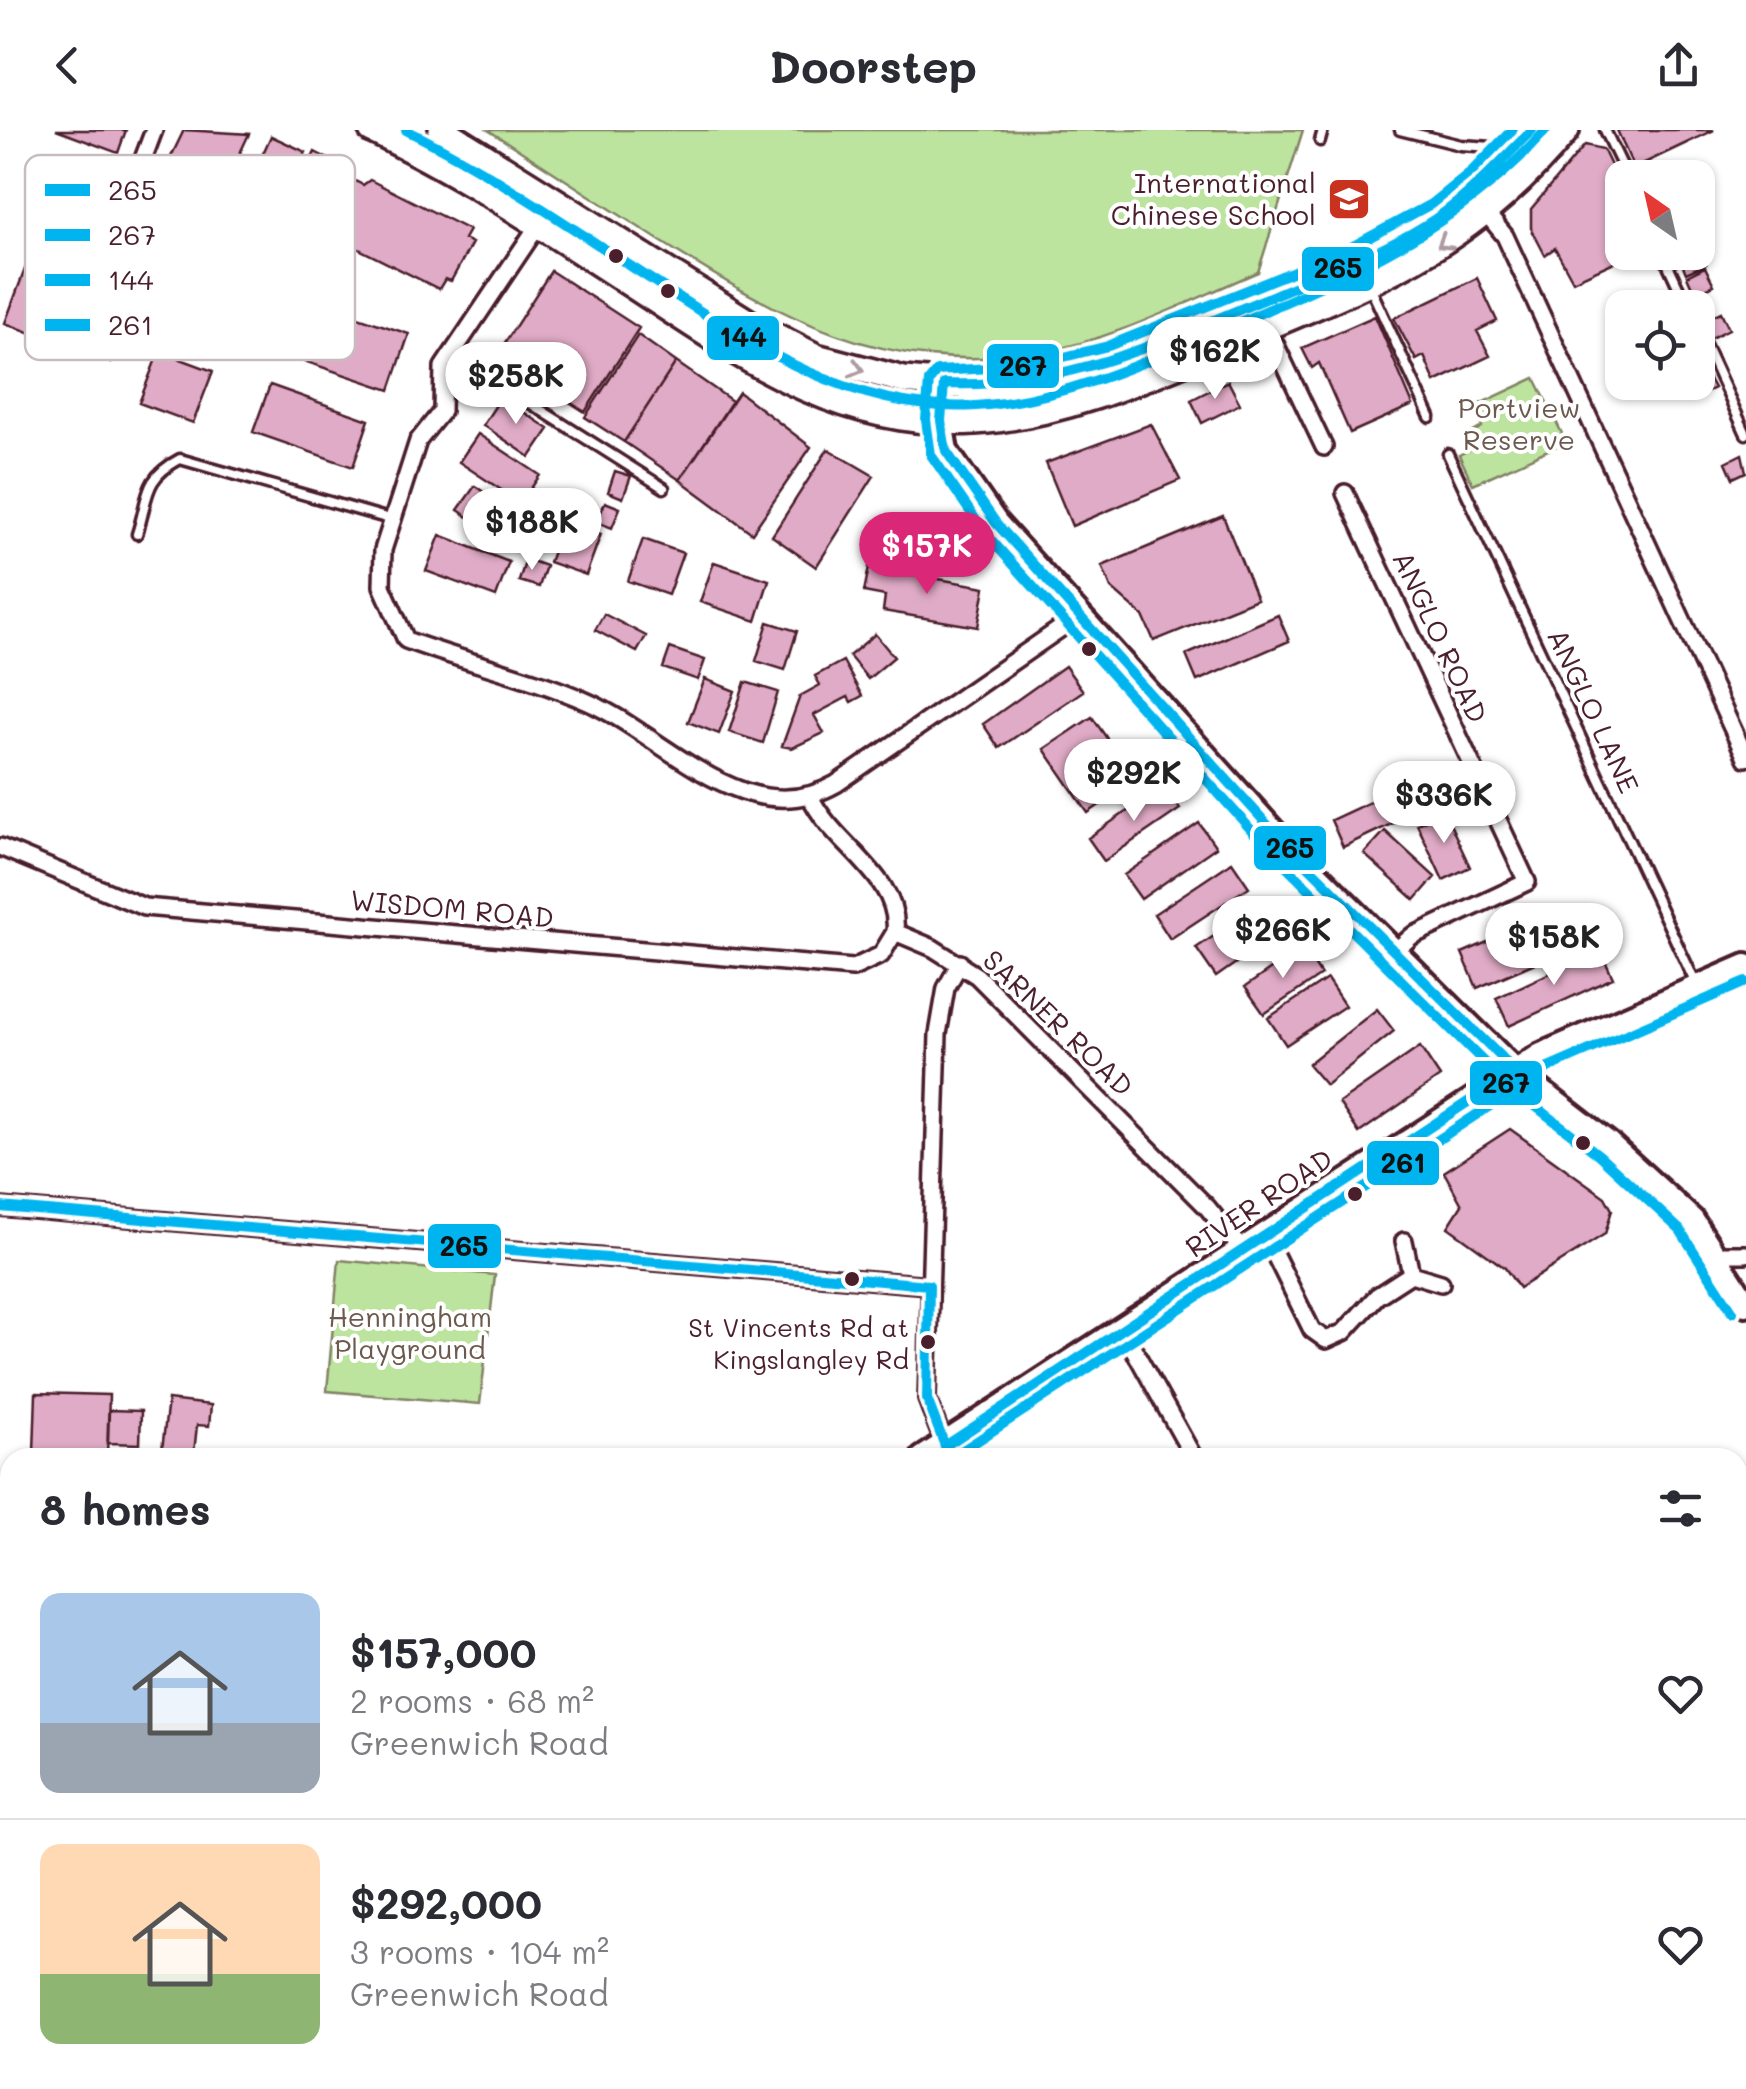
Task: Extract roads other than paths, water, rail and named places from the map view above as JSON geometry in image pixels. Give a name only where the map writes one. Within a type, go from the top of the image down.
[{"type":"main road","points":[[372,130],[438,161],[782,380],[849,405],[941,421],[987,420],[1053,409],[1105,393],[1368,283],[1446,243],[1486,214],[1566,130]]},
{"type":"main road","points":[[442,130],[795,348],[857,370],[944,384],[1044,380],[1170,339],[1393,244],[1466,197],[1524,139]]},
{"type":"main road","points":[[944,384],[943,443],[954,467],[996,524],[1274,832],[1515,1071],[1692,1220],[1746,1304]]},
{"type":"main road","name":"RIVER ROAD","points":[[940,1448],[1541,1055],[1746,966]]},
{"type":"street","points":[[145,155],[154,130]]},
{"type":"street","points":[[1486,214],[1505,236],[1746,758]]},
{"type":"street","points":[[538,224],[443,367],[442,410],[418,441],[392,520],[383,550],[382,586],[406,640],[586,701],[743,792],[774,800],[810,796],[836,784],[1080,615]]},
{"type":"street","points":[[1266,327],[1324,447]]},
{"type":"street","name":"ANGLO ROAD","points":[[1345,493],[1527,882],[1412,936],[1394,952]]},
{"type":"street","points":[[810,796],[825,826],[890,894],[895,932]]},
{"type":"street","name":"WISDOM ROAD","points":[[0,848],[144,906],[853,968],[882,954],[895,932]]},
{"type":"street","name":"SARNER ROAD","points":[[895,932],[960,962],[1197,1196],[1242,1250]]},
{"type":"street","points":[[933,1448],[927,1400],[940,1009],[960,962]]},
{"type":"street","points":[[0,1207],[929,1285]]},
{"type":"street","points":[[1265,1236],[1312,1330],[1326,1340],[1344,1332],[1384,1291],[1412,1274],[1441,1283]]},
{"type":"street","points":[[1404,1241],[1412,1274]]},
{"type":"street","points":[[1716,1254],[1746,1254]]},
{"type":"street","points":[[1123,1330],[1188,1448]]},
{"type":"lane","points":[[1320,141],[1323,130]]},
{"type":"lane","points":[[1400,130],[1421,132],[1460,145],[1524,139]]},
{"type":"lane","points":[[1605,130],[1619,160]]},
{"type":"lane","points":[[1368,283],[1430,416]]},
{"type":"lane","points":[[454,355],[664,488]]},
{"type":"lane","points":[[1715,366],[1746,434]]},
{"type":"lane","name":"ANGLO LANE","points":[[1448,454],[1698,988]]},
{"type":"lane","points":[[138,534],[146,494],[158,471],[180,459],[392,520]]},
{"type":"place","name":"International Chinese School","points":[[1349,199]]},
{"type":"place","name":"St Vincents Rd at Kingslangley Rd","points":[[928,1342]]},
{"type":"park label","name":"Portview Reserve","points":[[1519,424]]},
{"type":"park label","name":"Henningham Playground","points":[[410,1333]]}]
